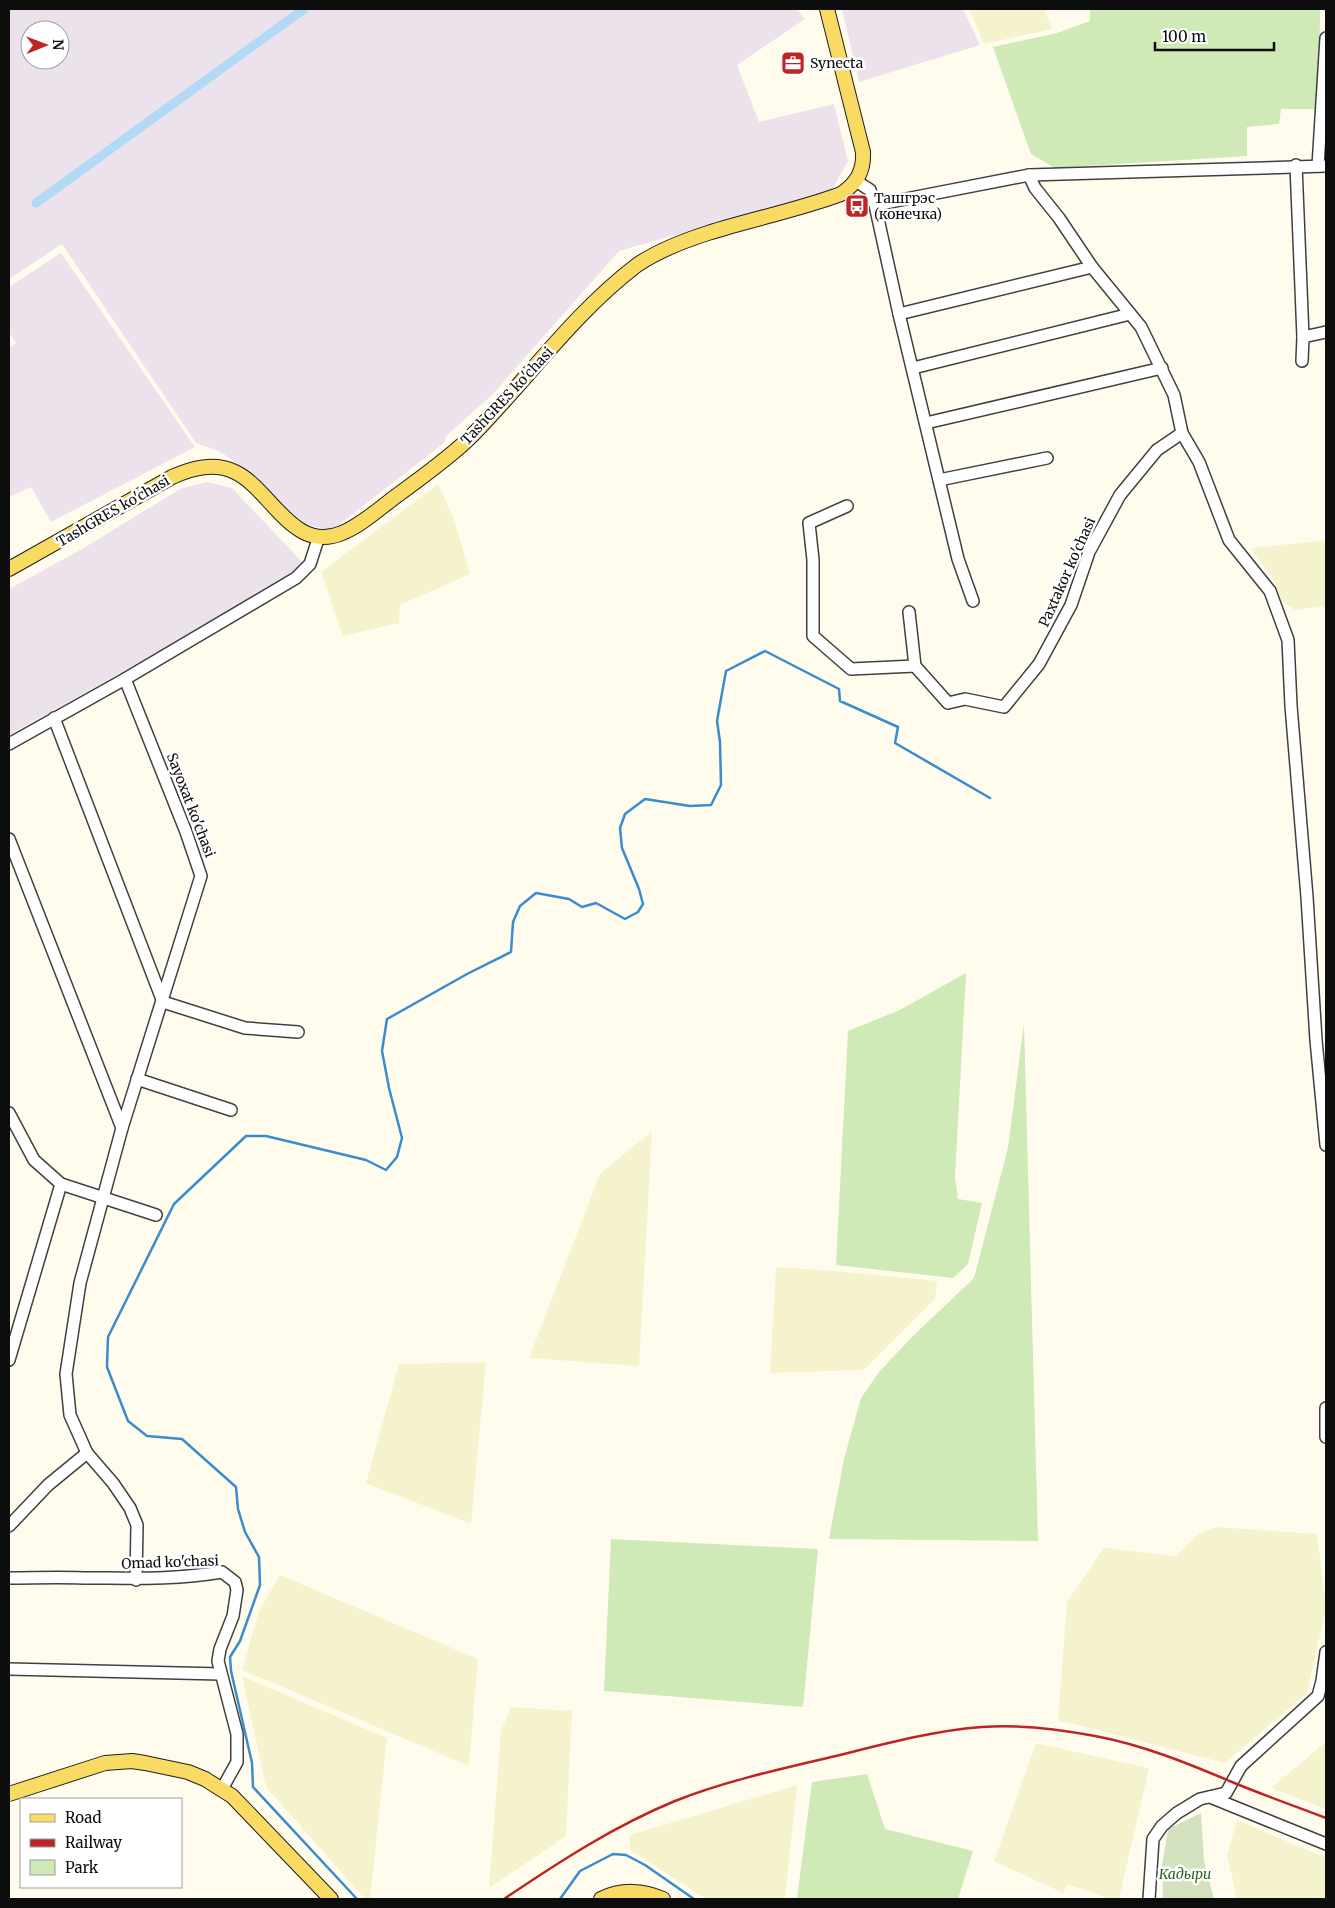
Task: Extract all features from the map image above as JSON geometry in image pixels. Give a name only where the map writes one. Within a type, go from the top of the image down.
[{"type":"main road","points":[[827,9],[862,142],[863,162],[856,181]]},
{"type":"main road","name":"TashGRES ko'chasi","points":[[9,569],[172,477],[203,467],[215,466],[235,472],[251,482],[293,526],[305,532],[319,536],[339,534],[357,525],[464,443],[577,320],[639,264],[660,251],[683,241],[841,194],[856,181]]},
{"type":"main road","points":[[9,1794],[92,1766],[118,1761],[167,1766],[188,1772],[222,1788],[240,1804],[331,1899]]},
{"type":"main road","points":[[601,1899],[618,1893],[629,1892],[649,1894],[663,1899]]},
{"type":"street","points":[[875,205],[1029,175],[1296,165],[1322,166],[1326,38]]},
{"type":"street","points":[[1296,165],[1303,337],[1302,361]]},
{"type":"street","points":[[1029,175],[1035,188],[1059,218],[1092,267],[1141,327],[1174,395],[1182,433],[1199,462],[1230,540],[1270,590],[1288,640],[1291,706],[1307,897],[1315,1030],[1326,1145]]},
{"type":"street","points":[[856,181],[870,190],[875,205],[899,314],[958,559],[973,601]]},
{"type":"street","points":[[899,314],[1092,267]]},
{"type":"street","points":[[913,368],[1130,314]]},
{"type":"street","points":[[1303,337],[1326,332]]},
{"type":"street","points":[[926,423],[1162,368]]},
{"type":"street","name":"Paxtakor ko'chasi","points":[[915,666],[948,703],[965,699],[1004,707],[1039,664],[1071,606],[1089,552],[1120,496],[1157,450],[1182,433]]},
{"type":"street","points":[[939,480],[1047,458]]},
{"type":"street","points":[[847,506],[809,523],[813,560],[813,636],[851,668],[915,666],[909,612]]},
{"type":"street","points":[[9,744],[125,679],[296,578],[310,564],[319,536]]},
{"type":"street","name":"Sayoxat ko'chasi","points":[[125,679],[202,876],[122,1128],[80,1283],[66,1374],[70,1415],[87,1453],[113,1483],[130,1508],[137,1525],[136,1580]]},
{"type":"street","points":[[54,718],[163,1002],[245,1028],[298,1032]]},
{"type":"street","points":[[9,839],[122,1128]]},
{"type":"street","points":[[137,1079],[231,1110]]},
{"type":"street","points":[[9,1113],[34,1160],[60,1184],[156,1215]]},
{"type":"street","points":[[9,1360],[60,1184]]},
{"type":"street","points":[[1326,1408],[1326,1437]]},
{"type":"street","points":[[9,1526],[48,1485],[87,1453]]},
{"type":"street","name":"Omad ko'chasi","points":[[9,1578],[136,1580],[188,1578],[222,1572],[235,1582],[237,1590],[233,1616],[220,1649],[218,1662],[236,1734],[237,1762],[222,1788]]},
{"type":"street","points":[[1149,1899],[1152,1839],[1162,1826],[1177,1813],[1200,1799],[1226,1793],[1241,1766],[1318,1696],[1326,1652]]},
{"type":"street","points":[[9,1668],[222,1674]]},
{"type":"street","points":[[1210,1797],[1326,1844]]},
{"type":"shaded area","points":[[9,9],[797,9],[805,19],[737,65],[759,122],[834,104],[848,161],[832,190],[619,251],[492,395],[446,436],[444,443],[332,530],[302,524],[252,475],[221,452],[196,443],[62,244],[9,279]]},
{"type":"shaded area","points":[[842,9],[963,9],[980,45],[859,82]]},
{"type":"shaded area","points":[[969,9],[1044,9],[1052,29],[984,44]]},
{"type":"shaded area","points":[[61,253],[195,447],[51,522],[31,487],[9,497],[9,348],[16,343],[9,332],[9,287]]},
{"type":"shaded area","points":[[207,482],[232,488],[306,566],[291,578],[9,735],[9,589],[82,549],[180,489]]},
{"type":"shaded area","points":[[438,484],[454,519],[470,574],[400,605],[399,623],[343,636],[321,572]]},
{"type":"shaded area","points":[[1326,540],[1326,606],[1295,610],[1282,601],[1275,582],[1251,548]]},
{"type":"shaded area","points":[[652,1131],[639,1366],[529,1358],[600,1174]]},
{"type":"shaded area","points":[[776,1267],[937,1281],[935,1299],[864,1370],[770,1373]]},
{"type":"shaded area","points":[[486,1362],[471,1524],[366,1483],[399,1364]]},
{"type":"shaded area","points":[[1216,1527],[1317,1534],[1326,1608],[1307,1693],[1225,1763],[1058,1720],[1067,1602],[1104,1548],[1176,1556],[1200,1533]]},
{"type":"shaded area","points":[[280,1575],[478,1659],[469,1766],[242,1670],[259,1611]]},
{"type":"shaded area","points":[[242,1676],[387,1738],[370,1899],[365,1899],[266,1787]]},
{"type":"shaded area","points":[[511,1707],[572,1711],[566,1836],[489,1888],[501,1731]]},
{"type":"shaded area","points":[[1326,1742],[1326,1809],[1271,1788]]},
{"type":"shaded area","points":[[1036,1743],[1149,1768],[1119,1899],[1110,1899],[1068,1884],[1063,1893],[994,1861]]},
{"type":"shaded area","points":[[797,1785],[785,1899],[706,1899],[630,1850],[630,1835]]},
{"type":"shaded area","points":[[1237,1820],[1326,1858],[1326,1899],[1237,1899],[1227,1855]]},
{"type":"green space","points":[[1090,9],[1320,9],[1319,109],[1281,109],[1279,124],[1247,127],[1247,156],[1055,168],[1031,154],[993,47],[1057,33],[1090,21]]},
{"type":"green space","points":[[966,973],[955,1177],[958,1199],[982,1203],[968,1264],[953,1278],[836,1265],[848,1031],[900,1010]]},
{"type":"green space","points":[[1024,1023],[1038,1541],[829,1539],[844,1459],[861,1398],[879,1372],[913,1336],[974,1278],[1008,1148]]},
{"type":"green space","points":[[611,1539],[818,1549],[803,1707],[604,1691]]},
{"type":"green space","points":[[867,1774],[885,1829],[973,1851],[958,1899],[797,1899],[812,1782]]},
{"type":"green space","name":"Кадыри","points":[[1201,1813],[1204,1861],[1214,1899],[1163,1899],[1162,1866],[1168,1829]]},
{"type":"waterway","points":[[36,203],[304,9]]},
{"type":"waterway","points":[[357,1899],[253,1787],[252,1763],[231,1671],[230,1657],[240,1641],[260,1585],[259,1557],[245,1532],[238,1509],[236,1487],[182,1439],[147,1436],[128,1421],[107,1367],[108,1337],[174,1204],[246,1136],[266,1136],[366,1160],[386,1170],[397,1157],[402,1138],[382,1051],[387,1019],[467,974],[511,952],[513,922],[520,906],[536,893],[569,899],[582,907],[596,903],[625,919],[638,912],[643,904],[639,889],[622,848],[620,828],[625,814],[645,799],[690,806],[711,805],[721,785],[720,742],[717,721],[726,671],[765,651],[839,689],[840,701],[898,727],[895,743],[990,798]]},
{"type":"waterway","points":[[560,1899],[580,1871],[613,1854],[626,1855],[645,1865],[694,1899]]},
{"type":"railway","points":[[504,1899],[566,1858],[609,1833],[675,1801],[757,1775],[874,1746],[929,1734],[965,1729],[996,1726],[1053,1729],[1130,1744],[1165,1755],[1326,1818]]},
{"type":"place","name":"Synecta","points":[[793,63]]},
{"type":"place","name":"Ташгрэс (конечка)","points":[[857,206]]}]
